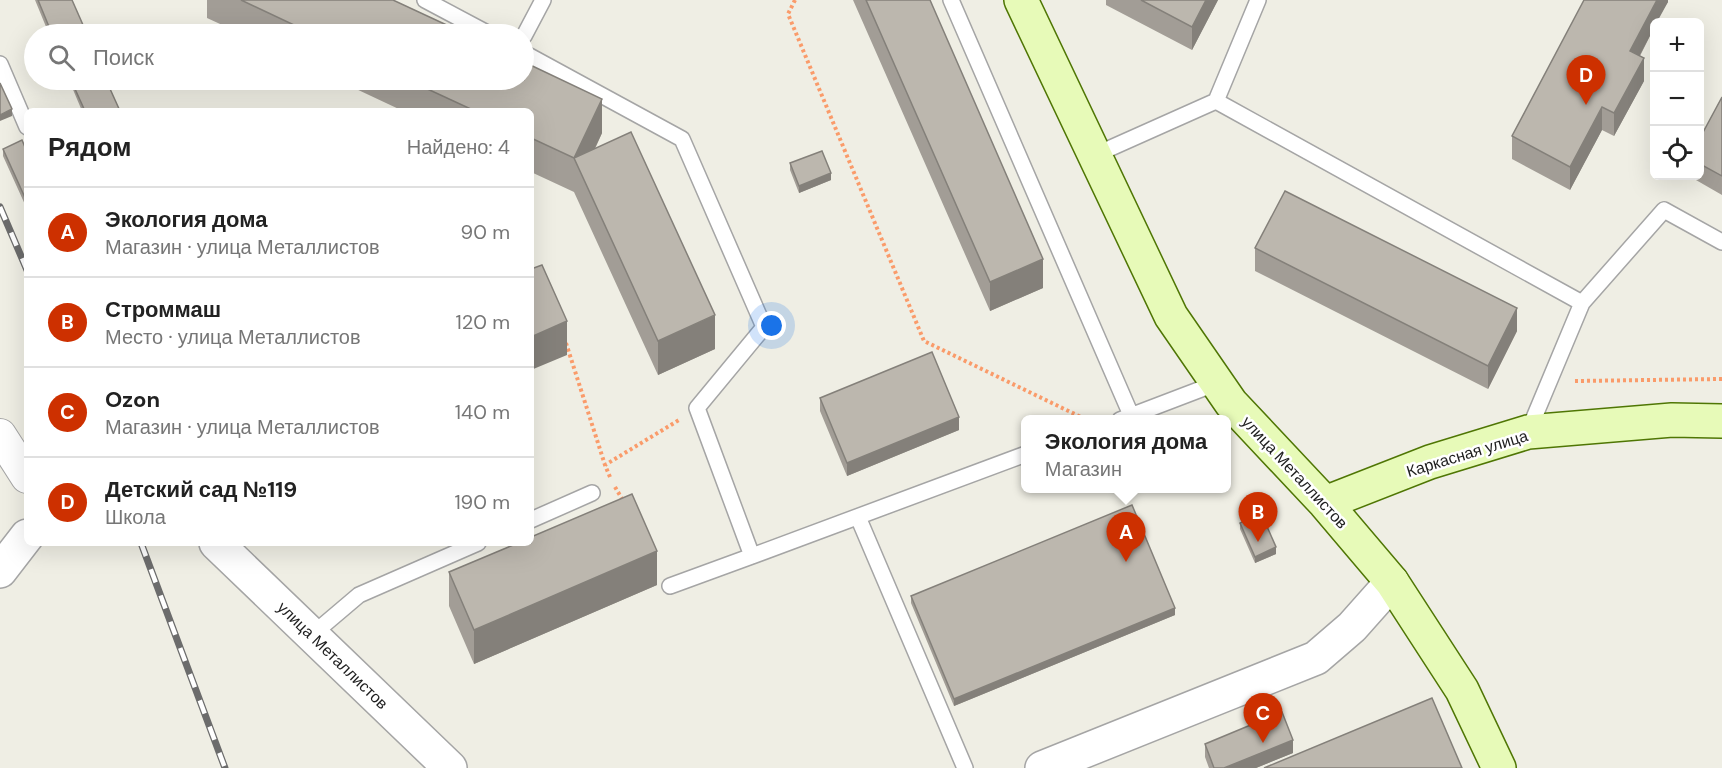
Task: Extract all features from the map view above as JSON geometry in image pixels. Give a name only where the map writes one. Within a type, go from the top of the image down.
[{"type":"main road","name":"улица Металлистов","points":[[1021,0],[1171,316],[1231,403],[1325,502],[1392,582],[1462,690],[1498,768]]},
{"type":"main road","name":"Каркасная улица","points":[[1325,502],[1430,462],[1528,432],[1672,420],[1722,421]]},
{"type":"street","points":[[0,435],[24,472]]},
{"type":"street","points":[[0,571],[24,540]]},
{"type":"street","name":"улица Металлистов","points":[[219,546],[450,768]]},
{"type":"street","points":[[1042,768],[1316,658],[1352,627],[1392,582]]},
{"type":"lane","points":[[425,0],[470,24]]},
{"type":"lane","points":[[530,24],[543,0]]},
{"type":"lane","points":[[951,0],[1124,415]]},
{"type":"lane","points":[[1095,154],[1216,101],[1258,0]]},
{"type":"lane","points":[[534,58],[682,139],[764,327],[697,408],[752,555]]},
{"type":"lane","points":[[0,63],[24,120]]},
{"type":"lane","points":[[1216,101],[1582,303]]},
{"type":"lane","points":[[1528,432],[1582,303],[1664,210],[1722,242]]},
{"type":"lane","points":[[1133,415],[1217,383]]},
{"type":"lane","points":[[670,586],[1021,456]]},
{"type":"lane","points":[[534,519],[592,493]]},
{"type":"lane","points":[[858,517],[965,768]]},
{"type":"lane","points":[[313,634],[359,595],[471,546]]},
{"type":"path","points":[[795,0],[788,14],[924,341],[1077,415]]},
{"type":"path","points":[[534,272],[537,277]]},
{"type":"path","points":[[563,338],[605,465],[629,511]]},
{"type":"path","points":[[1550,380],[1722,379]]},
{"type":"path","points":[[605,465],[697,408]]},
{"type":"building","points":[[38,0],[72,0],[83,24],[48,24]]},
{"type":"building","points":[[241,0],[393,0],[445,24],[292,24]]},
{"type":"building","points":[[866,0],[930,0],[1043,259],[990,282]]},
{"type":"building","points":[[1141,0],[1206,0],[1192,27]]},
{"type":"building","points":[[1584,0],[1657,0],[1630,51],[1644,58],[1614,113],[1602,107],[1570,167],[1512,136]]},
{"type":"building","points":[[534,67],[602,99],[574,158],[534,139],[534,108],[469,108],[430,90],[534,90]]},
{"type":"building","points":[[0,83],[12,109],[0,115]]},
{"type":"building","points":[[76,90],[111,90],[119,108],[84,108]]},
{"type":"building","points":[[1722,97],[1722,176],[1704,166],[1704,131]]},
{"type":"building","points":[[631,132],[715,315],[658,341],[574,158]]},
{"type":"building","points":[[22,140],[24,145],[24,195],[3,149]]},
{"type":"building","points":[[822,151],[831,173],[799,186],[790,163]]},
{"type":"building","points":[[1285,191],[1517,308],[1488,366],[1255,248]]},
{"type":"building","points":[[542,265],[567,321],[534,336],[534,268]]},
{"type":"building","points":[[932,352],[959,417],[847,463],[820,398]]},
{"type":"building","points":[[632,494],[657,551],[474,630],[449,572],[511,546],[534,546],[534,536]]},
{"type":"building","points":[[1132,505],[1175,608],[954,699],[911,596]]},
{"type":"building","points":[[1261,513],[1276,547],[1255,557],[1240,523]]},
{"type":"building","points":[[1432,698],[1462,768],[1264,768]]},
{"type":"building","points":[[1282,712],[1293,740],[1224,768],[1214,768],[1205,744]]},
{"type":"railway","points":[[0,207],[24,263]]},
{"type":"railway","points":[[142,546],[225,768]]},
{"type":"place","name":"Детский сад №119","points":[[1586,105]]},
{"type":"place","name":"Строммаш","points":[[1258,542]]},
{"type":"place","name":"Экология дома","points":[[1126,562]]},
{"type":"place","name":"Ozon","points":[[1263,743]]}]
